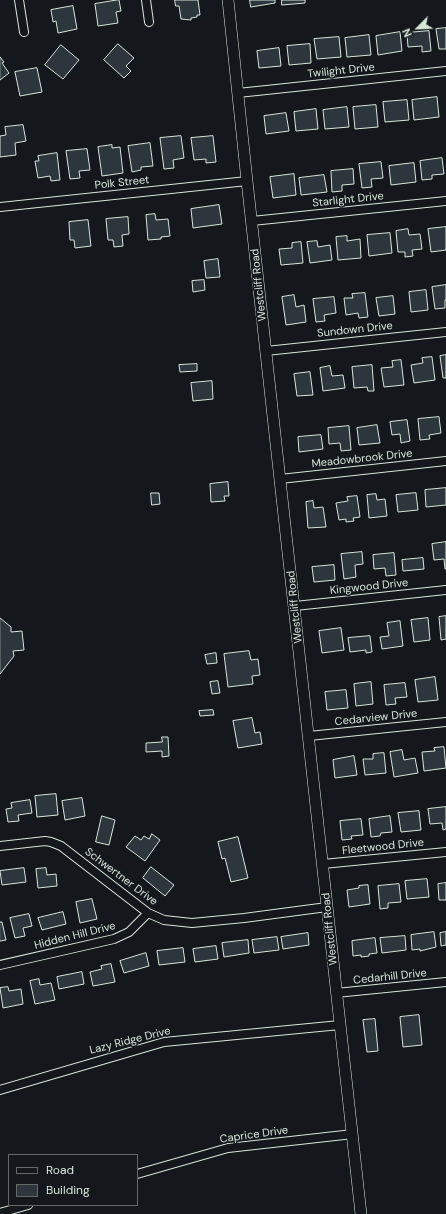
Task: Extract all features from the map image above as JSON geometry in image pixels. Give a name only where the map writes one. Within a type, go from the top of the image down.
[{"type":"street","points":[[19,0],[24,32]]},
{"type":"street","points":[[146,0],[148,22]]},
{"type":"street","name":"Westcliff Road","points":[[228,0],[361,1214]]},
{"type":"street","name":"Twilight Drive","points":[[238,93],[446,71]]},
{"type":"street","name":"Polk Street","points":[[0,207],[247,181]]},
{"type":"street","name":"Starlight Drive","points":[[252,221],[446,201]]},
{"type":"street","name":"Sundown Drive","points":[[266,351],[446,332]]},
{"type":"street","name":"Meadowbrook Drive","points":[[280,479],[446,461]]},
{"type":"street","name":"Kingwood Drive","points":[[295,606],[446,590]]},
{"type":"street","name":"Cedarview Drive","points":[[309,736],[446,722]]},
{"type":"street","name":"Schwertner Drive","points":[[0,846],[45,842],[51,842],[61,846],[148,913],[164,920],[192,923],[327,907]]},
{"type":"street","name":"Fleetwood Drive","points":[[323,864],[446,852]]},
{"type":"street","name":"Hidden Hill Drive","points":[[0,965],[114,939],[128,932],[148,913]]},
{"type":"street","name":"Cedarhill Drive","points":[[336,993],[446,982]]},
{"type":"street","name":"Lazy Ridge Drive","points":[[0,1090],[164,1042],[340,1025]]},
{"type":"street","name":"Caprice Drive","points":[[138,1174],[228,1148],[353,1134]]},
{"type":"street","points":[[0,1213],[24,1206]]},
{"type":"building","points":[[119,0],[121,11],[116,12],[118,23],[98,26],[95,4]]},
{"type":"building","points":[[175,0],[198,0],[200,15],[191,18],[191,20],[181,19],[179,6],[176,6]]},
{"type":"building","points":[[250,0],[275,0],[275,3],[251,7]]},
{"type":"building","points":[[282,0],[305,0],[305,3],[282,5]]},
{"type":"building","points":[[73,6],[77,29],[58,33],[56,21],[53,22],[51,10]]},
{"type":"building","points":[[446,28],[446,49],[439,49],[436,29]]},
{"type":"building","points":[[429,31],[431,51],[422,52],[422,46],[408,47],[407,33]]},
{"type":"building","points":[[400,32],[402,51],[378,55],[376,36]]},
{"type":"building","points":[[369,35],[371,55],[347,57],[345,38]]},
{"type":"building","points":[[339,37],[341,57],[317,59],[314,39]]},
{"type":"building","points":[[118,44],[134,58],[126,66],[131,71],[124,78],[104,60]]},
{"type":"building","points":[[310,44],[311,63],[289,65],[287,46]]},
{"type":"building","points":[[61,45],[79,60],[63,79],[45,65]]},
{"type":"building","points":[[279,48],[281,66],[259,68],[257,51]]},
{"type":"building","points":[[0,57],[9,73],[0,80]]},
{"type":"building","points":[[37,68],[42,92],[20,96],[15,72]]},
{"type":"building","points":[[437,97],[439,117],[414,120],[412,100]]},
{"type":"building","points":[[407,100],[409,120],[385,122],[383,102]]},
{"type":"building","points":[[376,105],[378,127],[355,129],[353,107]]},
{"type":"building","points":[[347,107],[349,127],[325,129],[323,110]]},
{"type":"building","points":[[316,109],[318,129],[296,131],[294,112]]},
{"type":"building","points":[[286,113],[289,131],[266,134],[264,116]]},
{"type":"building","points":[[23,125],[26,141],[15,143],[16,155],[0,157],[0,136],[6,135],[5,127]]},
{"type":"building","points":[[181,136],[184,158],[173,160],[174,168],[164,169],[160,138]]},
{"type":"building","points":[[213,136],[216,162],[206,163],[206,159],[194,160],[191,138]]},
{"type":"building","points":[[150,143],[153,166],[141,167],[141,170],[132,172],[128,146]]},
{"type":"building","points":[[112,145],[112,148],[120,147],[123,173],[102,176],[98,147]]},
{"type":"building","points":[[87,149],[90,170],[79,171],[80,178],[70,179],[66,151]]},
{"type":"building","points":[[57,153],[60,180],[51,181],[50,176],[38,178],[35,161],[39,161],[38,156]]},
{"type":"building","points":[[442,158],[444,174],[432,175],[432,179],[422,180],[420,161]]},
{"type":"building","points":[[381,162],[383,178],[371,179],[372,187],[362,188],[359,164]]},
{"type":"building","points":[[414,163],[416,182],[391,185],[389,166]]},
{"type":"building","points":[[353,169],[354,184],[342,185],[342,191],[332,192],[331,171]]},
{"type":"building","points":[[294,174],[296,195],[273,198],[270,177]]},
{"type":"building","points":[[324,175],[327,192],[301,195],[299,178]]},
{"type":"building","points":[[219,205],[222,224],[193,228],[191,209]]},
{"type":"building","points":[[155,214],[156,220],[168,219],[170,236],[161,237],[161,239],[148,240],[146,215]]},
{"type":"building","points":[[128,217],[129,234],[122,235],[123,246],[114,247],[113,240],[108,240],[106,219]]},
{"type":"building","points":[[88,220],[91,246],[75,248],[74,240],[70,240],[69,222]]},
{"type":"building","points":[[446,227],[446,250],[431,252],[428,229]]},
{"type":"building","points":[[408,229],[409,235],[420,234],[422,249],[412,250],[413,256],[405,257],[405,252],[398,252],[396,231]]},
{"type":"building","points":[[390,233],[392,253],[369,256],[367,235]]},
{"type":"building","points":[[347,236],[347,241],[360,239],[361,258],[338,260],[336,237]]},
{"type":"building","points":[[317,241],[318,247],[330,245],[332,260],[310,263],[307,242]]},
{"type":"building","points":[[301,242],[303,263],[281,265],[279,249],[292,248],[292,243]]},
{"type":"building","points":[[218,259],[220,277],[206,278],[204,261]]},
{"type":"building","points":[[204,280],[205,290],[193,292],[192,281]]},
{"type":"building","points":[[446,285],[445,308],[435,309],[432,287]]},
{"type":"building","points":[[426,290],[428,310],[411,312],[409,292]]},
{"type":"building","points":[[365,293],[368,317],[359,318],[358,313],[346,315],[344,298],[353,298],[352,294]]},
{"type":"building","points":[[294,295],[296,307],[304,305],[306,322],[286,325],[282,297]]},
{"type":"building","points":[[393,296],[395,314],[379,316],[376,298]]},
{"type":"building","points":[[334,297],[336,313],[324,315],[325,321],[316,322],[313,299]]},
{"type":"building","points":[[446,355],[446,378],[443,378],[440,356]]},
{"type":"building","points":[[432,357],[435,380],[414,383],[411,365],[423,363],[422,358]]},
{"type":"building","points":[[401,360],[404,385],[384,387],[381,368],[393,367],[392,361]]},
{"type":"building","points":[[197,364],[197,371],[180,372],[179,365]]},
{"type":"building","points":[[372,365],[374,391],[368,391],[367,387],[354,388],[352,367]]},
{"type":"building","points":[[330,366],[332,376],[343,375],[345,388],[323,391],[320,368]]},
{"type":"building","points":[[310,372],[313,395],[297,396],[294,374]]},
{"type":"building","points":[[212,381],[213,399],[193,401],[191,383]]},
{"type":"building","points":[[439,417],[441,433],[429,435],[430,439],[420,440],[418,419]]},
{"type":"building","points":[[407,420],[410,441],[401,443],[400,434],[392,435],[390,422]]},
{"type":"building","points":[[377,425],[380,443],[359,445],[357,428]]},
{"type":"building","points":[[349,426],[351,450],[341,451],[340,443],[329,444],[328,428]]},
{"type":"building","points":[[321,435],[323,449],[299,452],[298,437]]},
{"type":"building","points":[[228,482],[229,496],[224,496],[225,501],[211,502],[210,484]]},
{"type":"building","points":[[446,488],[446,505],[426,507],[425,490]]},
{"type":"building","points":[[151,493],[159,493],[160,504],[152,505]]},
{"type":"building","points":[[416,493],[418,510],[398,512],[396,495]]},
{"type":"building","points":[[376,494],[377,500],[385,499],[387,516],[369,518],[367,495]]},
{"type":"building","points":[[357,496],[360,517],[353,518],[354,521],[346,522],[346,519],[339,520],[336,503],[348,501],[347,497]]},
{"type":"building","points":[[313,501],[314,508],[323,507],[326,527],[308,528],[306,502]]},
{"type":"building","points":[[446,542],[445,569],[444,559],[434,560],[432,544]]},
{"type":"building","points":[[362,552],[363,564],[355,565],[356,577],[344,579],[341,554]]},
{"type":"building","points":[[394,553],[396,575],[386,576],[385,568],[374,569],[373,555]]},
{"type":"building","points":[[423,558],[424,569],[403,571],[402,560]]},
{"type":"building","points":[[334,565],[335,580],[314,582],[312,567]]},
{"type":"building","points":[[446,616],[446,639],[441,640],[439,617]]},
{"type":"building","points":[[0,618],[11,627],[11,632],[22,631],[24,650],[13,651],[14,656],[0,674]]},
{"type":"building","points":[[428,618],[430,640],[414,642],[411,620]]},
{"type":"building","points":[[400,621],[403,646],[382,649],[380,637],[389,636],[387,623]]},
{"type":"building","points":[[341,628],[344,650],[322,653],[319,631]]},
{"type":"building","points":[[370,636],[372,652],[366,653],[366,650],[350,652],[348,638]]},
{"type":"building","points":[[249,651],[251,660],[258,659],[260,675],[252,676],[253,684],[228,687],[224,654]]},
{"type":"building","points":[[216,653],[217,663],[207,664],[205,655]]},
{"type":"building","points":[[435,677],[438,700],[418,702],[415,680]]},
{"type":"building","points":[[218,681],[220,693],[212,694],[210,682]]},
{"type":"building","points":[[371,682],[373,704],[356,706],[354,684]]},
{"type":"building","points":[[405,683],[407,697],[395,698],[396,704],[386,705],[384,685]]},
{"type":"building","points":[[346,690],[348,708],[327,710],[325,692]]},
{"type":"building","points":[[213,710],[214,715],[200,716],[199,711]]},
{"type":"building","points":[[252,718],[255,733],[260,732],[262,744],[238,748],[233,721]]},
{"type":"building","points":[[162,737],[168,737],[169,756],[162,757],[162,751],[146,752],[146,743],[162,742]]},
{"type":"building","points":[[444,747],[446,768],[424,771],[422,752],[435,751],[434,748]]},
{"type":"building","points":[[402,750],[404,760],[415,758],[418,773],[394,777],[390,752]]},
{"type":"building","points":[[384,753],[386,773],[365,775],[363,759],[373,759],[373,754]]},
{"type":"building","points":[[354,756],[357,775],[335,778],[333,760]]},
{"type":"building","points":[[56,794],[58,815],[37,817],[35,796]]},
{"type":"building","points":[[82,798],[85,816],[65,820],[62,801]]},
{"type":"building","points":[[30,800],[32,813],[18,815],[19,821],[8,822],[6,809],[12,808],[11,803]]},
{"type":"building","points":[[446,807],[446,829],[443,830],[442,823],[430,824],[428,809]]},
{"type":"building","points":[[419,811],[421,830],[401,832],[398,813]]},
{"type":"building","points":[[102,816],[115,820],[109,845],[96,842]]},
{"type":"building","points":[[390,816],[392,832],[381,833],[380,836],[371,837],[369,819]]},
{"type":"building","points":[[361,819],[363,835],[351,836],[352,839],[342,840],[340,821]]},
{"type":"building","points":[[152,834],[160,840],[145,861],[126,847],[135,836],[141,840],[144,836],[149,839]]},
{"type":"building","points":[[238,837],[248,878],[231,882],[225,858],[222,859],[218,842]]},
{"type":"building","points":[[151,867],[174,885],[165,896],[143,878]]},
{"type":"building","points":[[24,868],[26,882],[2,885],[0,871]]},
{"type":"building","points":[[46,868],[47,875],[56,874],[57,886],[38,888],[36,869]]},
{"type":"building","points":[[427,879],[429,897],[407,899],[405,881]]},
{"type":"building","points":[[446,883],[446,900],[439,900],[438,884]]},
{"type":"building","points":[[399,884],[401,902],[388,903],[388,908],[380,909],[378,886]]},
{"type":"building","points":[[368,885],[370,904],[349,907],[347,890]]},
{"type":"building","points":[[92,899],[97,919],[80,923],[76,902]]},
{"type":"building","points":[[63,912],[66,924],[42,930],[38,918]]},
{"type":"building","points":[[29,914],[32,926],[23,928],[25,936],[15,938],[10,918]]},
{"type":"building","points":[[0,922],[2,922],[6,940],[0,941]]},
{"type":"building","points":[[434,932],[436,947],[420,951],[420,949],[412,950],[411,935]]},
{"type":"building","points":[[446,932],[446,945],[441,946],[440,933]]},
{"type":"building","points":[[308,933],[309,945],[283,949],[281,937]]},
{"type":"building","points":[[405,936],[406,950],[382,953],[380,938]]},
{"type":"building","points":[[277,937],[279,950],[254,953],[252,940]]},
{"type":"building","points":[[375,938],[377,953],[361,957],[361,955],[353,956],[352,941]]},
{"type":"building","points":[[248,940],[249,953],[224,957],[222,943]]},
{"type":"building","points":[[216,946],[218,959],[195,962],[193,949]]},
{"type":"building","points":[[183,948],[185,962],[159,965],[157,951]]},
{"type":"building","points":[[146,953],[149,966],[124,973],[120,961]]},
{"type":"building","points":[[111,964],[115,982],[93,986],[90,972],[102,969],[101,966]]},
{"type":"building","points":[[82,972],[84,984],[59,989],[57,977]]},
{"type":"building","points":[[39,979],[40,985],[51,983],[55,1000],[35,1004],[30,981]]},
{"type":"building","points":[[8,987],[9,991],[21,989],[23,1004],[3,1008],[0,988]]},
{"type":"building","points":[[419,1015],[422,1045],[403,1047],[400,1017]]},
{"type":"building","points":[[375,1019],[378,1051],[367,1052],[363,1020]]}]
